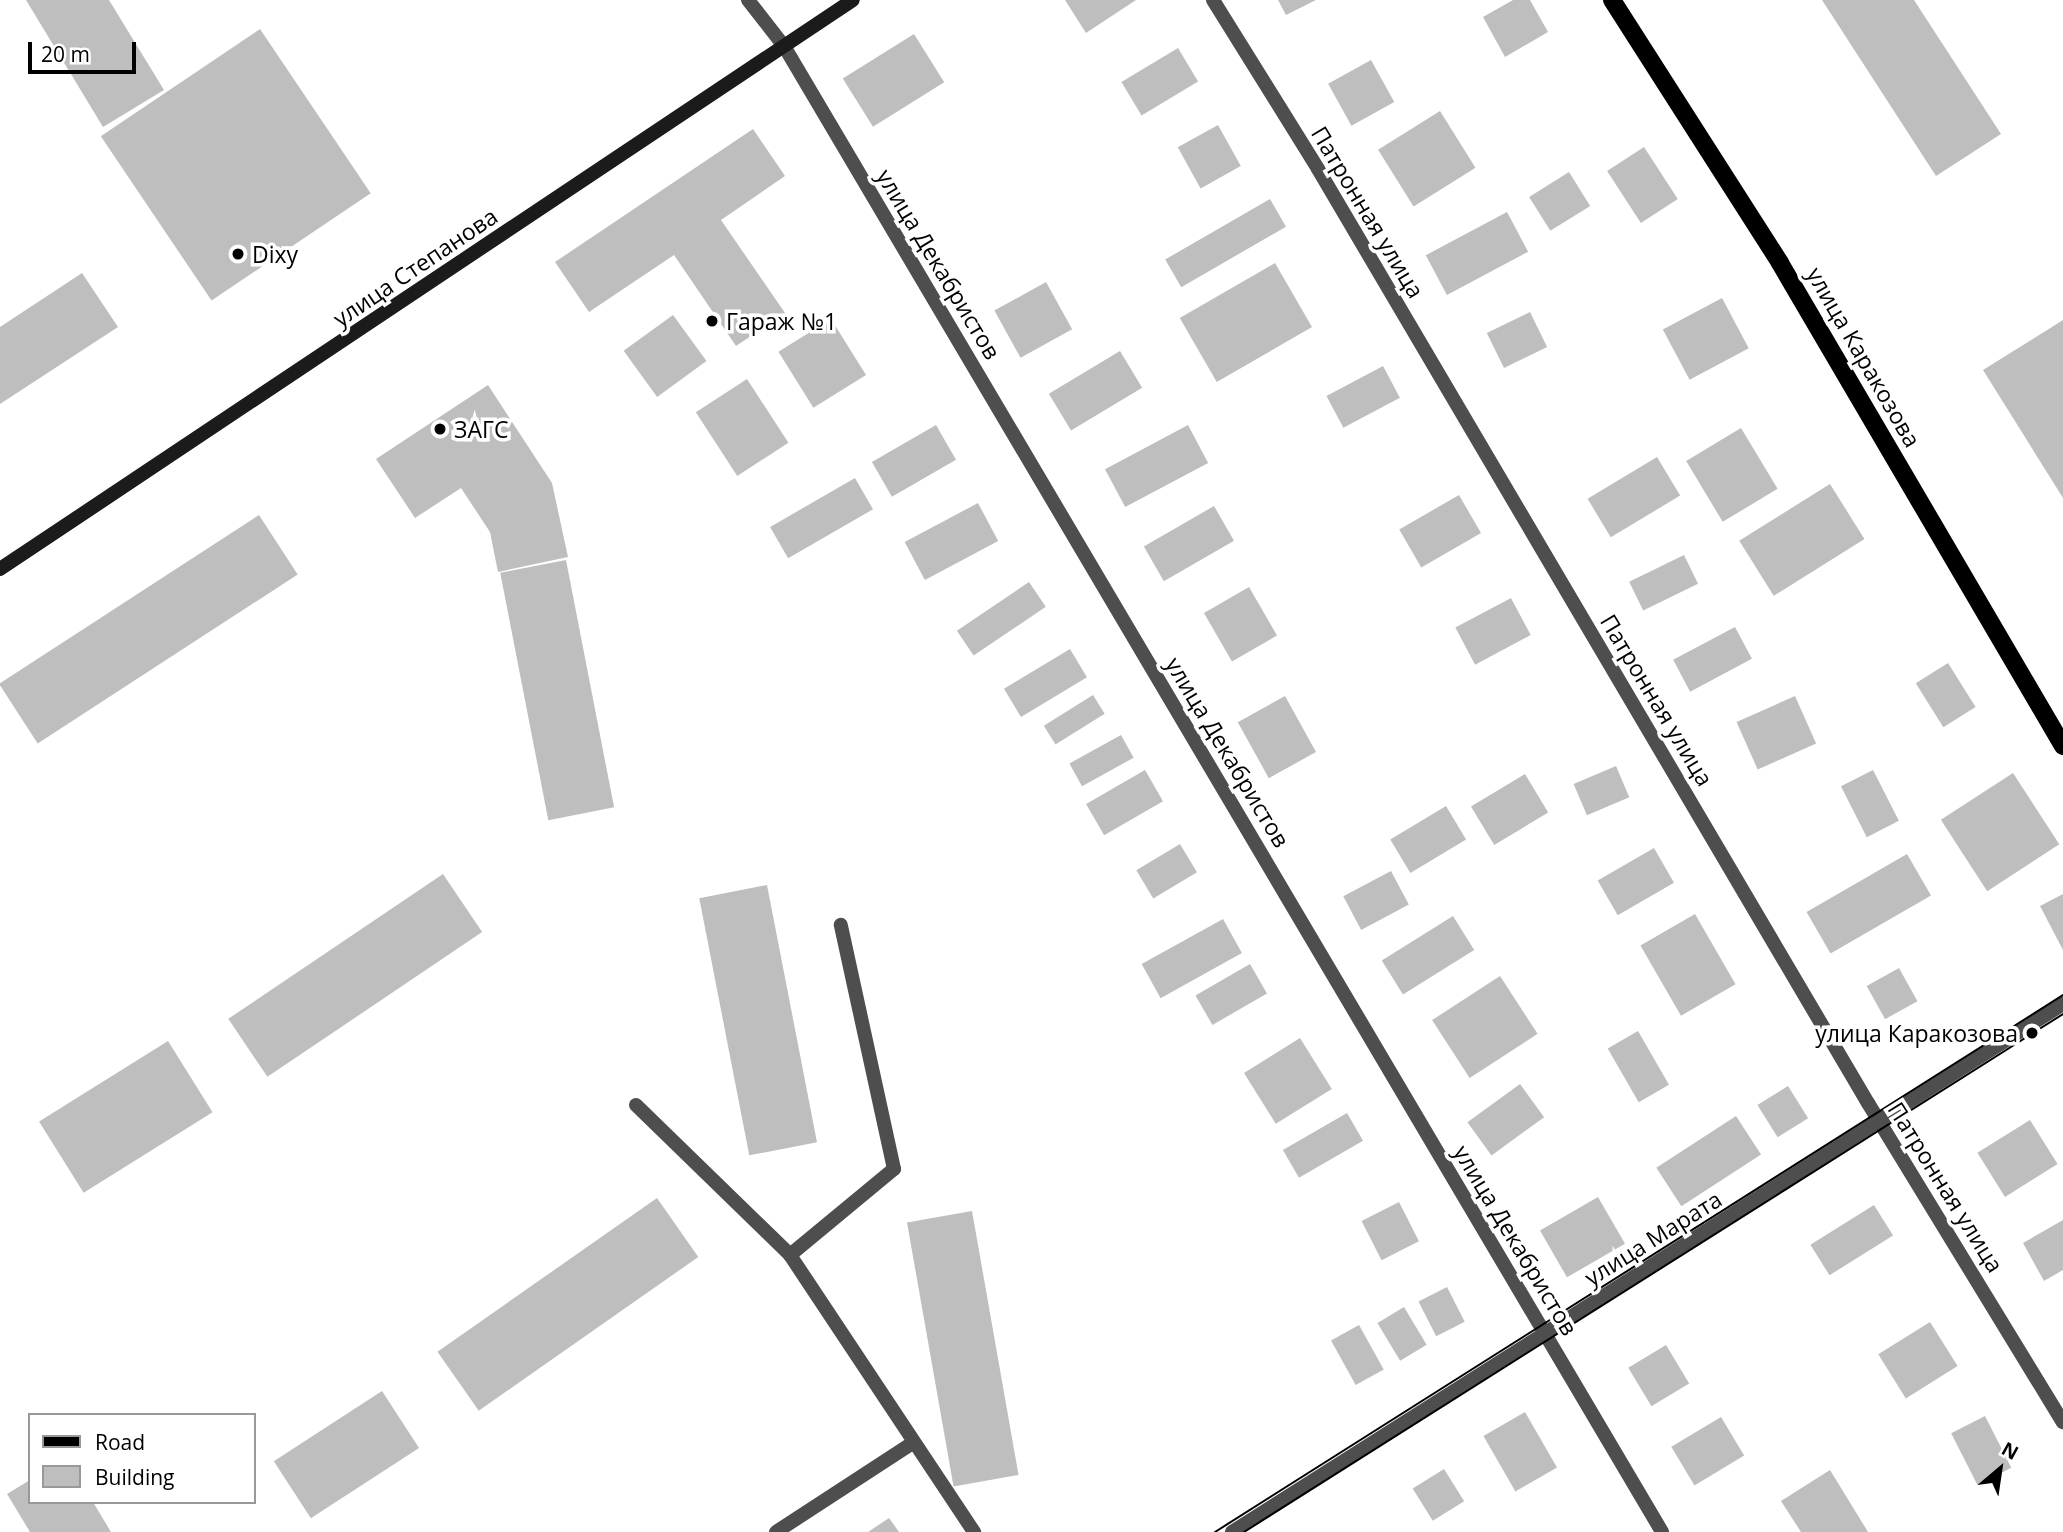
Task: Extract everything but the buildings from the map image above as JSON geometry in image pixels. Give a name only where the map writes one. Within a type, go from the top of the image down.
[{"type":"main road","name":"улица Каракозова","points":[[1612,0],[1780,264],[2063,746]]},
{"type":"street","name":"улица Декабристов","points":[[748,0],[784,46],[1662,1532]]},
{"type":"street","name":"улица Степанова","points":[[0,569],[853,0]]},
{"type":"street","name":"Патронная улица","points":[[1213,0],[1318,169],[1879,1121],[2063,1422]]},
{"type":"street","points":[[790,1255],[894,1169],[841,925]]},
{"type":"street","name":"улица Марата","points":[[1232,1532],[2063,1004]]},
{"type":"street","points":[[636,1105],[790,1255],[911,1444],[974,1532]]},
{"type":"street","points":[[776,1532],[911,1444]]},
{"type":"tram line","points":[[1215,1532],[2063,995]]},
{"type":"tram line","points":[[1244,1532],[2063,1014]]},
{"type":"place","name":"Dixy","points":[[238,254]]},
{"type":"place","name":"Гараж №1","points":[[712,321]]},
{"type":"place","name":"ЗАГС","points":[[440,429]]},
{"type":"place","name":"улица Каракозова","points":[[2032,1033]]}]
